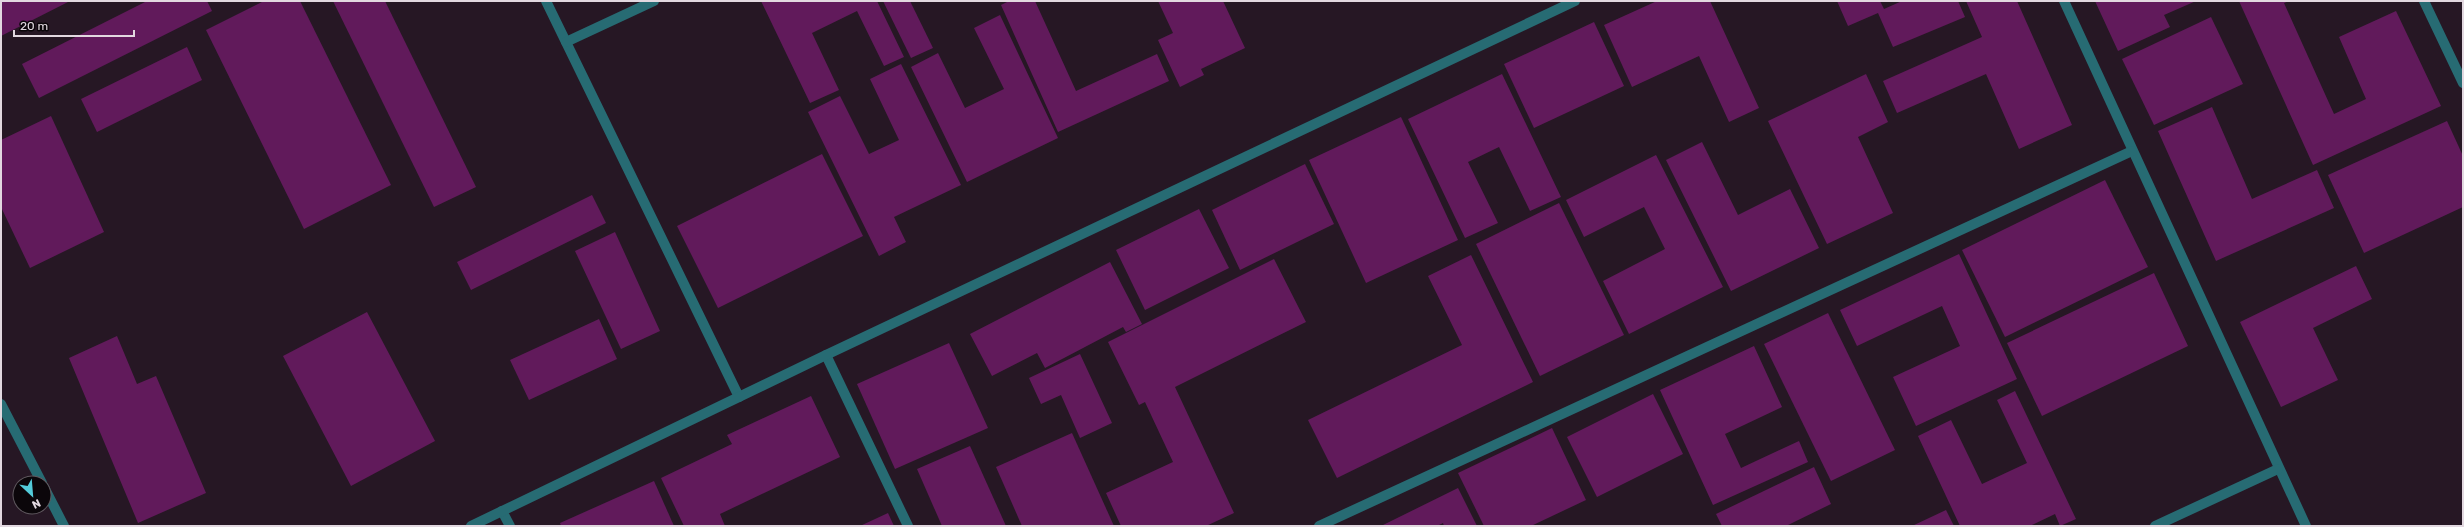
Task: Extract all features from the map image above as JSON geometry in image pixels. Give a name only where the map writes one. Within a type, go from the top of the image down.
[{"type":"street","points":[[546,1],[739,397]]},
{"type":"street","points":[[566,42],[654,1]]},
{"type":"street","points":[[471,526],[826,355],[1575,1]]},
{"type":"street","points":[[2064,1],[2278,469],[2306,526]]},
{"type":"street","points":[[2424,1],[2463,83]]},
{"type":"street","points":[[1319,526],[2132,151]]},
{"type":"street","points":[[826,355],[908,526]]},
{"type":"street","points":[[1,404],[38,475]]},
{"type":"street","points":[[2155,526],[2278,469]]},
{"type":"street","points":[[52,503],[64,526]]},
{"type":"street","points":[[502,511],[510,526]]},
{"type":"building","points":[[1,1],[70,1],[1,36]]},
{"type":"building","points":[[147,1],[207,1],[212,11],[39,98],[22,64]]},
{"type":"building","points":[[264,1],[300,1],[391,185],[304,229],[206,30]]},
{"type":"building","points":[[333,1],[385,1],[476,187],[434,207]]},
{"type":"building","points":[[761,1],[877,1],[904,57],[884,66],[857,11],[812,33],[839,90],[810,103]]},
{"type":"building","points":[[883,1],[910,1],[933,48],[911,58]]},
{"type":"building","points":[[1009,1],[1035,1],[1076,91],[1157,54],[1169,81],[1058,132],[1001,5]]},
{"type":"building","points":[[1158,1],[1223,1],[1245,48],[1201,69],[1204,75],[1180,87],[1158,40],[1173,33]]},
{"type":"building","points":[[1657,1],[1710,1],[1759,108],[1729,122],[1699,56],[1632,87],[1604,25]]},
{"type":"building","points":[[1837,1],[1880,1],[1884,9],[1902,1],[1958,1],[1965,17],[1893,47],[1878,13],[1848,26]]},
{"type":"building","points":[[1966,1],[2017,1],[2072,125],[2019,149],[1986,74],[1897,113],[1883,81],[1982,37]]},
{"type":"building","points":[[2095,1],[2196,1],[2164,15],[2170,27],[2118,51]]},
{"type":"building","points":[[2239,1],[2289,1],[2284,3],[2334,114],[2366,99],[2339,37],[2396,11],[2441,106],[2313,165]]},
{"type":"building","points":[[1000,15],[1058,138],[967,182],[911,67],[938,53],[965,108],[1004,89],[974,28]]},
{"type":"building","points":[[2211,17],[2243,84],[2154,125],[2122,59]]},
{"type":"building","points":[[1594,22],[1624,86],[1534,128],[1504,64]]},
{"type":"building","points":[[187,47],[202,80],[97,132],[81,99]]},
{"type":"building","points":[[901,64],[961,185],[894,217],[906,242],[879,256],[808,112],[840,96],[869,154],[899,140],[870,79]]},
{"type":"building","points":[[1502,74],[1561,197],[1530,211],[1499,147],[1468,162],[1498,223],[1465,238],[1408,119]]},
{"type":"building","points":[[1866,74],[1888,122],[1858,137],[1893,213],[1827,244],[1768,121]]},
{"type":"building","points":[[2212,107],[2252,199],[2317,170],[2334,208],[2216,261],[2158,131]]},
{"type":"building","points":[[51,116],[104,232],[30,268],[1,207],[1,140]]},
{"type":"building","points":[[1401,117],[1458,240],[1366,283],[1309,160]]},
{"type":"building","points":[[2447,121],[2463,156],[2463,207],[2364,253],[2328,175]]},
{"type":"building","points":[[1702,142],[1738,215],[1790,189],[1819,248],[1731,291],[1666,160]]},
{"type":"building","points":[[822,154],[863,236],[718,308],[677,226]]},
{"type":"building","points":[[1656,155],[1723,287],[1629,334],[1603,281],[1665,249],[1644,207],[1584,237],[1566,200]]},
{"type":"building","points":[[1305,164],[1334,224],[1240,270],[1212,210]]},
{"type":"building","points":[[2105,180],[2148,267],[2005,337],[1962,250]]},
{"type":"building","points":[[592,195],[606,223],[471,290],[457,262]]},
{"type":"building","points":[[1559,203],[1624,335],[1540,376],[1476,244]]},
{"type":"building","points":[[1199,209],[1229,268],[1145,310],[1116,250]]},
{"type":"building","points":[[615,232],[660,331],[621,349],[575,251]]},
{"type":"building","points":[[1959,254],[2017,379],[1916,426],[1893,377],[1960,346],[1942,306],[1857,346],[1840,310]]},
{"type":"building","points":[[1471,255],[1533,382],[1337,478],[1308,420],[1462,345],[1428,276]]},
{"type":"building","points":[[1274,259],[1306,322],[1175,387],[1234,513],[1206,526],[1121,526],[1106,493],[1173,462],[1145,402],[1139,405],[1108,342]]},
{"type":"building","points":[[1110,262],[1142,324],[1126,332],[1123,327],[1045,368],[1037,353],[992,376],[970,334]]},
{"type":"building","points":[[2356,266],[2372,299],[2313,328],[2338,380],[2281,407],[2240,322]]},
{"type":"building","points":[[2154,273],[2188,346],[2042,416],[2007,343]]},
{"type":"building","points":[[367,312],[435,441],[351,486],[283,356]]},
{"type":"building","points":[[1828,313],[1895,450],[1831,481],[1764,344]]},
{"type":"building","points":[[599,319],[617,359],[529,400],[510,360]]},
{"type":"building","points":[[117,336],[137,384],[156,376],[206,493],[138,523],[69,358]]},
{"type":"building","points":[[949,343],[988,428],[895,469],[857,384]]},
{"type":"building","points":[[1754,346],[1782,407],[1725,434],[1741,468],[1799,441],[1808,462],[1713,505],[1660,390]]},
{"type":"building","points":[[1080,354],[1112,423],[1080,438],[1061,395],[1041,404],[1029,378]]},
{"type":"building","points":[[2015,391],[2076,519],[2060,526],[2055,514],[2030,526],[1960,526],[1918,436],[1951,420],[1982,484],[2027,463],[1997,400]]},
{"type":"building","points":[[1653,394],[1683,454],[1597,497],[1567,437]]},
{"type":"building","points":[[811,396],[840,457],[720,514],[725,526],[684,526],[661,478],[732,444],[727,435]]},
{"type":"building","points":[[1552,428],[1586,500],[1531,526],[1484,526],[1458,473]]},
{"type":"building","points":[[1072,433],[1114,526],[1022,526],[996,467]]},
{"type":"building","points":[[970,446],[1006,526],[942,526],[917,469]]},
{"type":"building","points":[[1814,467],[1831,504],[1786,526],[1722,526],[1716,514]]},
{"type":"building","points":[[654,481],[674,526],[561,526],[560,523]]},
{"type":"building","points":[[1458,488],[1477,526],[1444,526],[1443,523],[1437,526],[1381,526]]},
{"type":"building","points":[[1946,510],[1954,526],[1912,526]]},
{"type":"building","points":[[888,513],[894,526],[860,526]]}]
